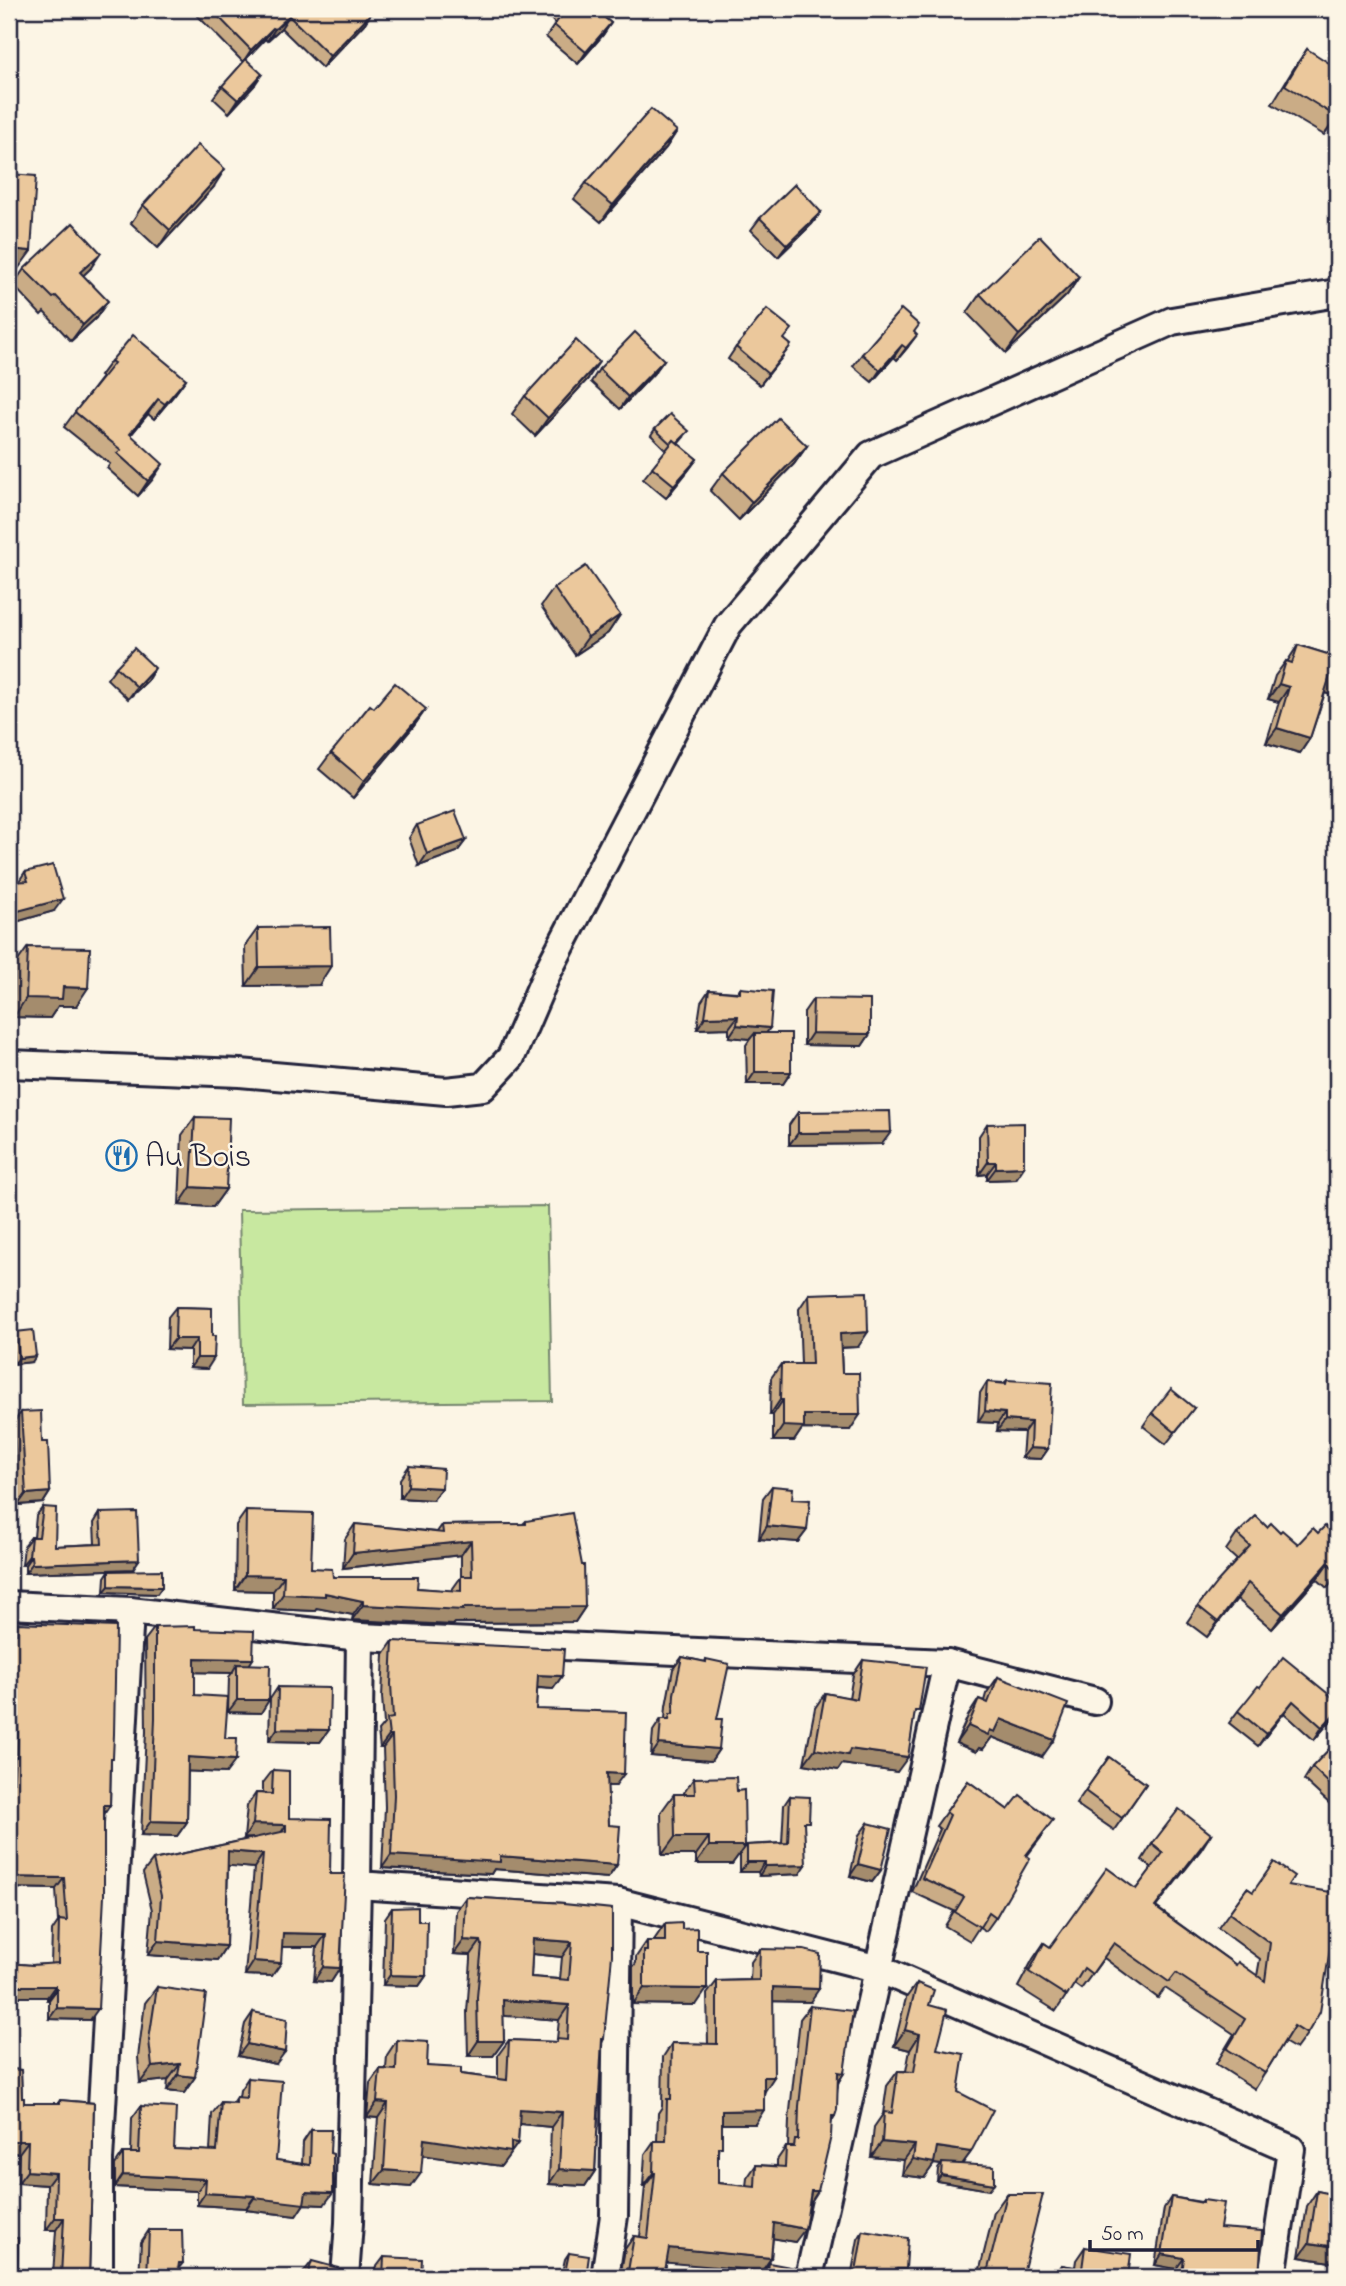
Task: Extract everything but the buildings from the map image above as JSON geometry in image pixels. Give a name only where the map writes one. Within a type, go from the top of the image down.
[{"type":"street","points":[[9,1064],[240,1073],[446,1091],[483,1087],[511,1057],[548,971],[727,625],[871,455],[1172,321],[1337,293]]},
{"type":"street","points":[[9,1605],[130,1611],[360,1637],[947,1663],[1095,1701]]},
{"type":"street","points":[[99,2277],[99,2160],[130,1611]]},
{"type":"street","points":[[345,2277],[349,2223],[357,1885],[360,1637]]},
{"type":"street","points":[[809,2277],[947,1663]]},
{"type":"street","points":[[357,1885],[618,1902],[879,1969],[1291,2149],[1272,2277]]},
{"type":"street","points":[[605,2277],[614,2216],[618,1902]]},
{"type":"green space","points":[[548,1206],[552,1401],[243,1404],[239,1210]]},
{"type":"place","name":"Au Bois","points":[[122,1155]]}]
